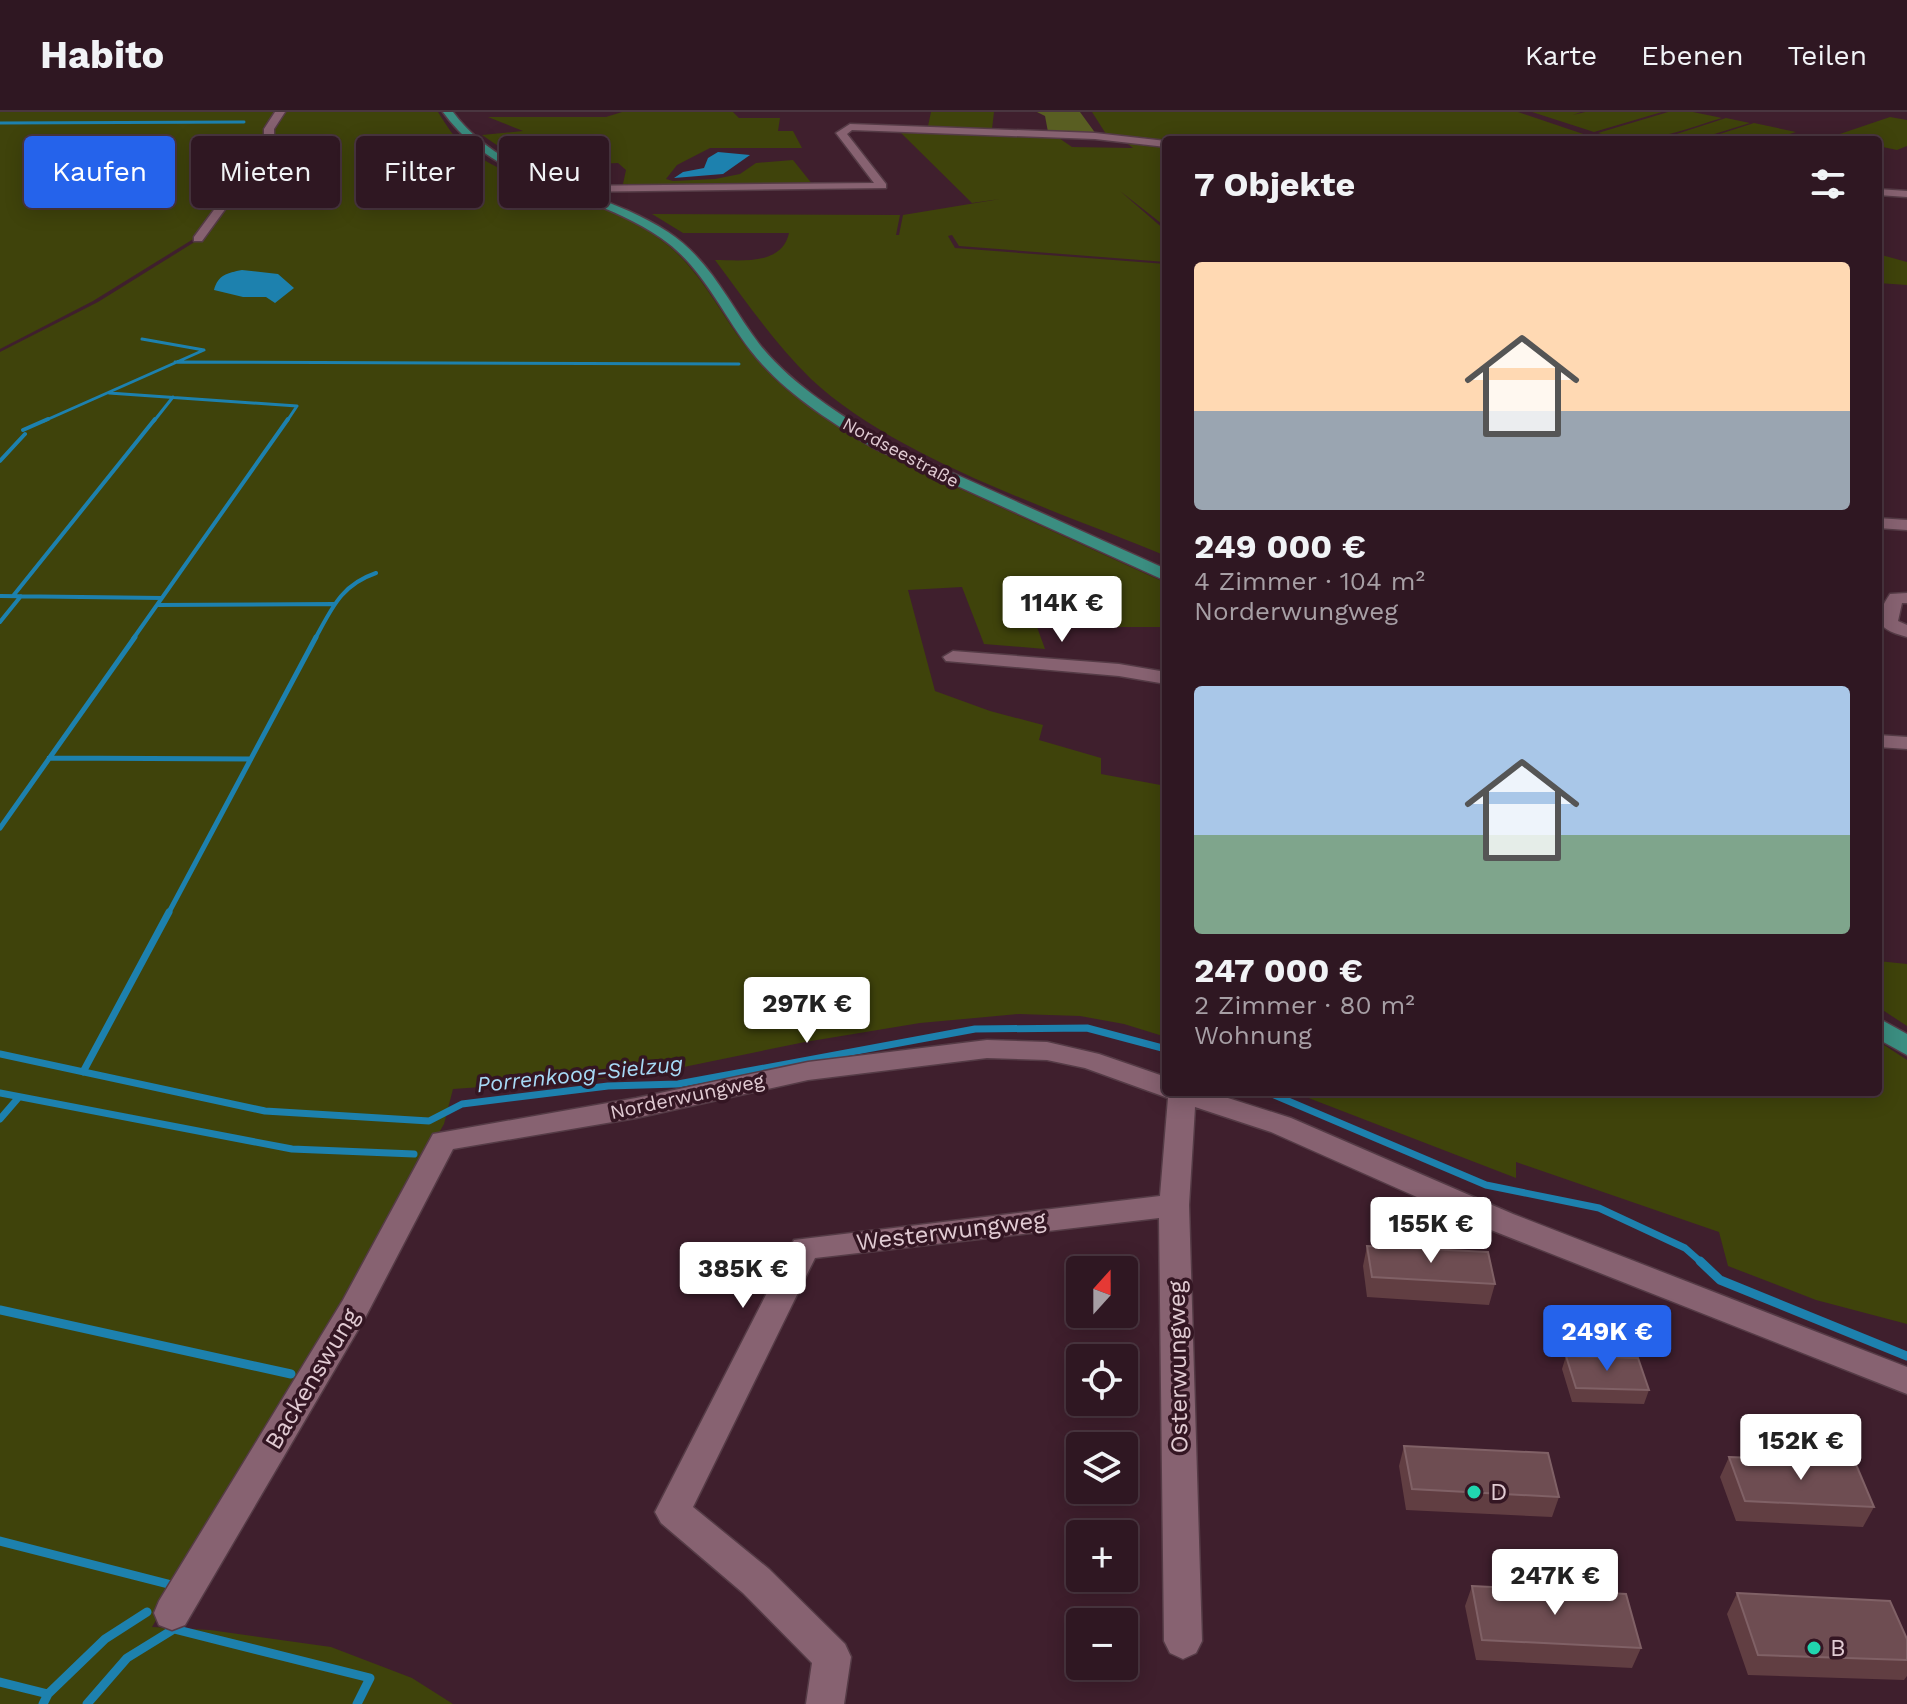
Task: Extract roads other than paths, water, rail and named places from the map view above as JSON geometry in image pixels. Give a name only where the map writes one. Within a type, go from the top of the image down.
[{"type":"main road","name":"Nordseestraße","points":[[448,112],[463,134],[499,158]]},
{"type":"main road","name":"Nordseestraße","points":[[609,207],[665,235],[698,262],[756,347],[785,378],[839,421],[921,465],[1162,574]]},
{"type":"main road","points":[[1882,1030],[1907,1046]]},
{"type":"street","points":[[198,239],[269,142],[269,129],[280,112]]},
{"type":"street","points":[[844,112],[850,127]]},
{"type":"street","points":[[609,189],[882,186],[841,133],[850,127],[1095,136],[1162,144]]},
{"type":"street","points":[[1882,192],[1907,194]]},
{"type":"street","points":[[1882,523],[1907,525]]},
{"type":"street","points":[[1907,598],[1896,598],[1889,610],[1888,624],[1907,631]]},
{"type":"street","points":[[953,657],[1119,670],[1162,677]]},
{"type":"street","points":[[1882,741],[1907,743]]},
{"type":"street","name":"Norderwungweg","points":[[443,1141],[636,1108],[808,1071],[987,1049],[1047,1051],[1090,1060],[1162,1086]]},
{"type":"street","name":"Osterwungweg","points":[[1175,1096],[1174,1205],[1183,1641]]},
{"type":"street","name":"Norderwungweg","points":[[1191,1096],[1281,1125],[1502,1222],[1907,1381]]},
{"type":"street","name":"Backenswung","points":[[172,1613],[354,1309],[443,1141]]},
{"type":"street","name":"Westerwungweg","points":[[825,1704],[832,1657],[756,1581],[673,1512],[805,1248],[1174,1205]]},
{"type":"water","points":[[718,152],[750,155],[723,174],[674,178],[683,172],[704,168],[708,158]]},
{"type":"water","points":[[242,270],[278,274],[294,288],[275,303],[266,297],[243,297],[214,290],[224,276]]},
{"type":"waterway","points":[[0,123],[244,122]]},
{"type":"waterway","points":[[142,339],[204,350],[177,362]]},
{"type":"waterway","points":[[44,421],[177,362]]},
{"type":"waterway","points":[[177,362],[739,364]]},
{"type":"waterway","points":[[109,393],[173,397]]},
{"type":"waterway","points":[[154,421],[173,397]]},
{"type":"waterway","points":[[173,397],[297,406],[287,421]]},
{"type":"waterway","points":[[23,430],[48,419]]},
{"type":"waterway","points":[[13,596],[155,419]]},
{"type":"waterway","points":[[162,598],[288,419]]},
{"type":"waterway","points":[[0,461],[25,434]]},
{"type":"waterway","points":[[315,639],[346,591],[376,573]]},
{"type":"waterway","points":[[0,596],[21,596]]},
{"type":"waterway","points":[[0,622],[21,596]]},
{"type":"waterway","points":[[21,596],[162,598]]},
{"type":"waterway","points":[[133,639],[162,598]]},
{"type":"waterway","points":[[157,605],[334,604]]},
{"type":"waterway","points":[[49,758],[135,637]]},
{"type":"waterway","points":[[251,759],[316,637]]},
{"type":"waterway","points":[[0,828],[49,758]]},
{"type":"waterway","points":[[49,758],[251,759]]},
{"type":"waterway","points":[[168,914],[251,759]]},
{"type":"waterway","points":[[83,1072],[169,912]]},
{"type":"waterway","name":"Porrenkoog-Sielzug","points":[[83,1072],[265,1111],[429,1121],[462,1104],[608,1086],[678,1084],[975,1029],[1087,1028],[1162,1048]]},
{"type":"waterway","name":"Porrenkoog-Sielzug","points":[[0,1054],[83,1072]]},
{"type":"waterway","points":[[0,1093],[292,1149],[414,1154]]},
{"type":"waterway","name":"Porrenkoog-Sielzug","points":[[1276,1096],[1486,1185],[1599,1208],[1685,1248],[1702,1263]]},
{"type":"waterway","points":[[0,1119],[19,1097]]},
{"type":"waterway","name":"Porrenkoog-Sielzug","points":[[1700,1261],[1720,1280],[1907,1356]]},
{"type":"waterway","points":[[0,1310],[291,1374]]},
{"type":"waterway","points":[[0,1541],[168,1584]]},
{"type":"waterway","points":[[48,1694],[105,1639],[147,1612]]},
{"type":"waterway","points":[[87,1704],[127,1658],[174,1629],[370,1678],[357,1704]]},
{"type":"waterway","points":[[0,1682],[48,1694]]},
{"type":"waterway","points":[[43,1704],[48,1694]]},
{"type":"place","name":"D","points":[[1474,1492]]},
{"type":"place","name":"B","points":[[1814,1648]]}]
